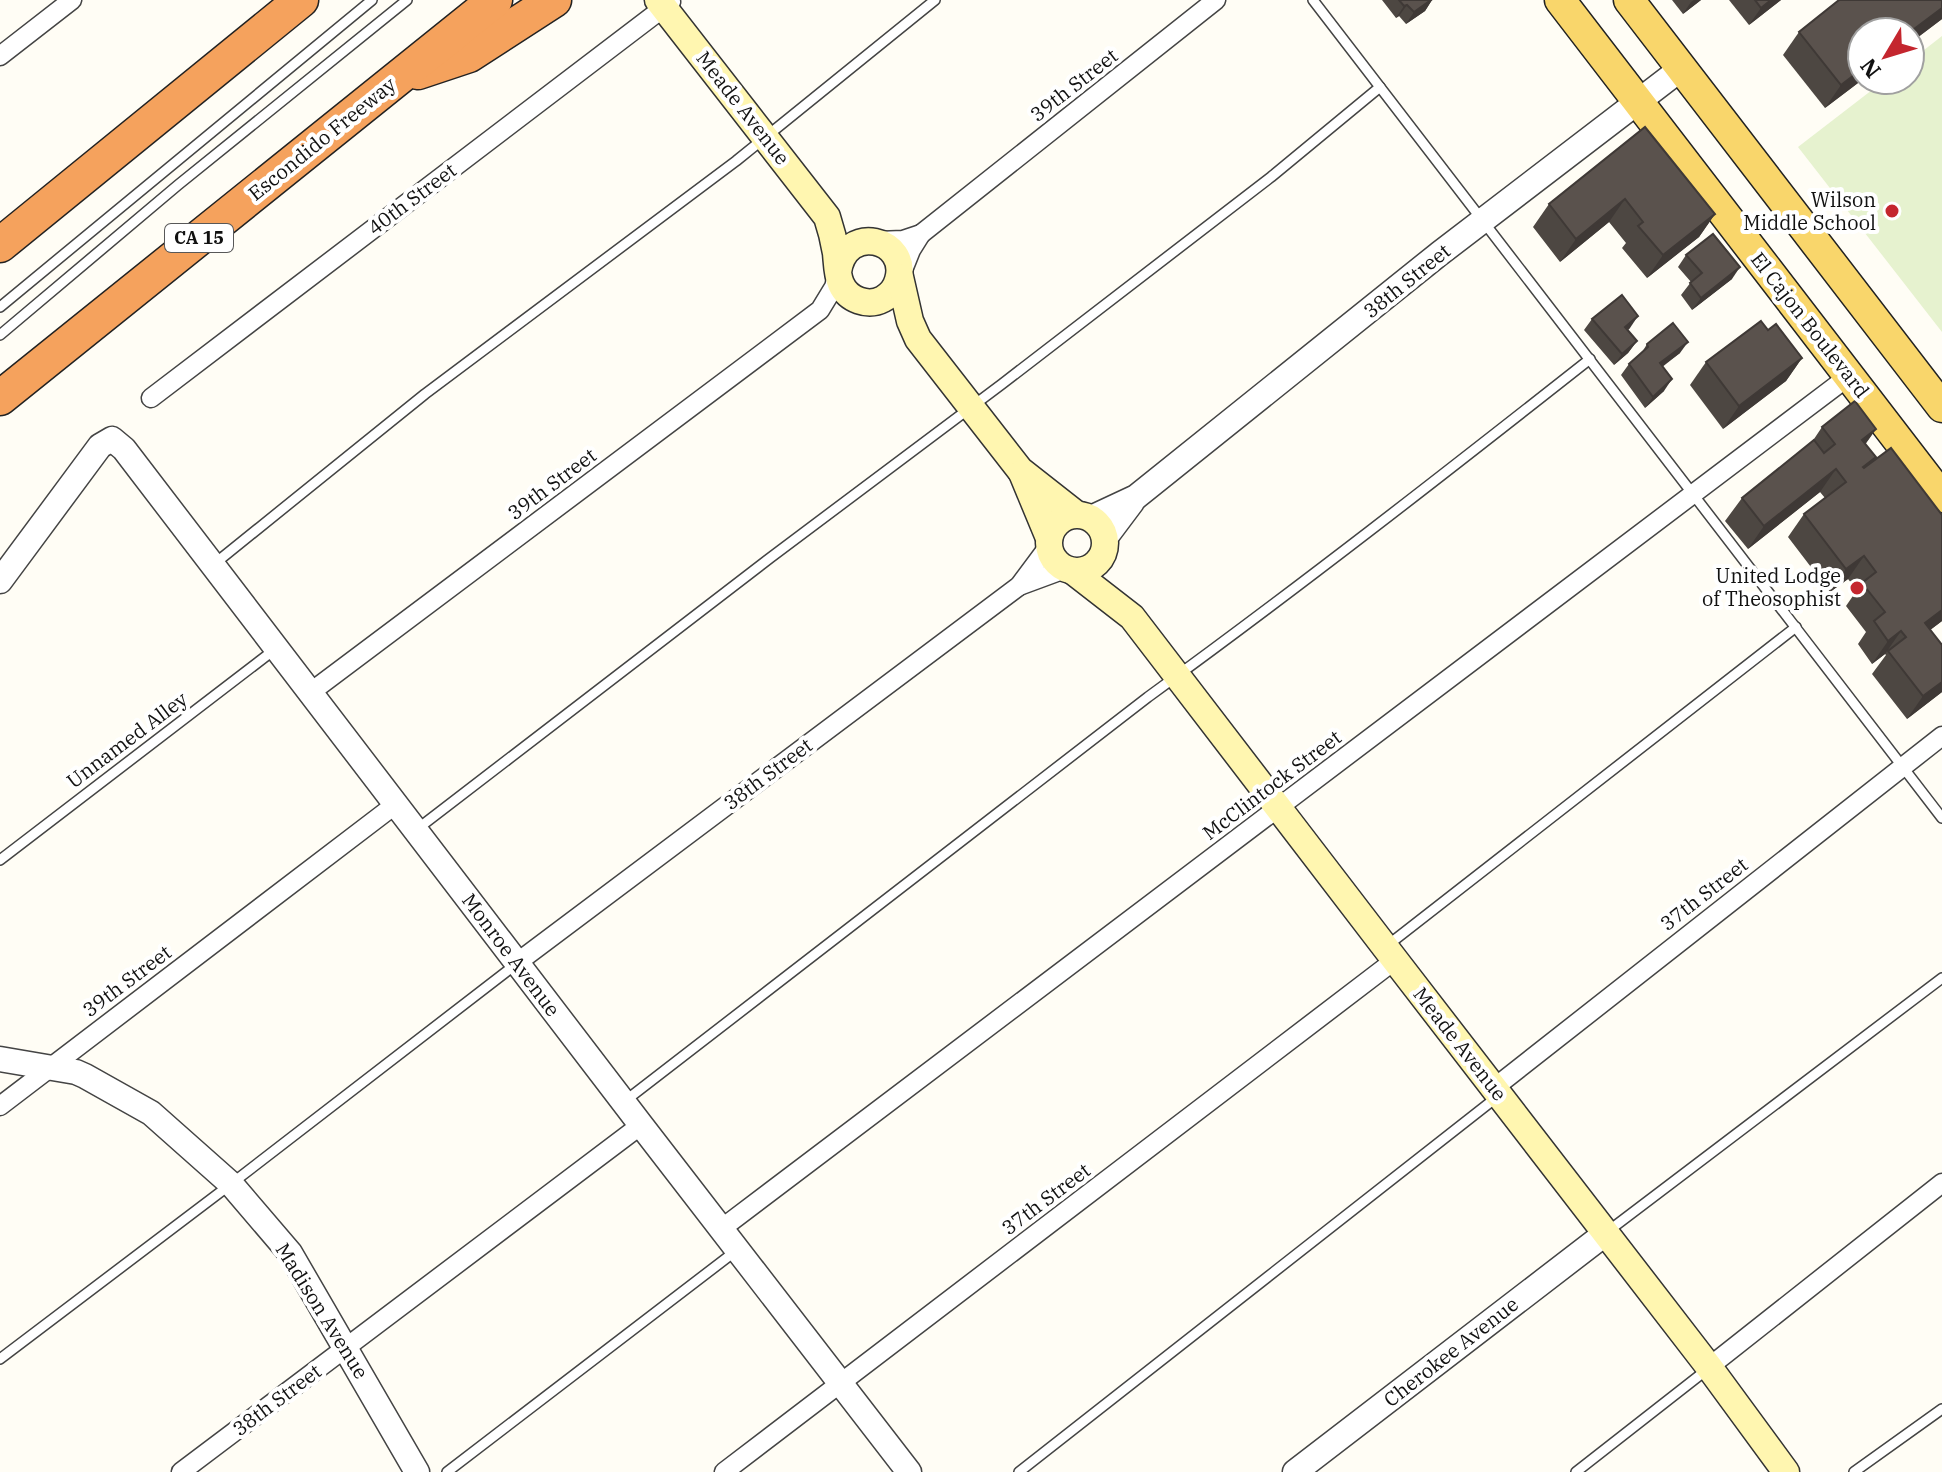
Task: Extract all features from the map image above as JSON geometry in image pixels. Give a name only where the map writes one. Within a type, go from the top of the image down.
[{"type":"highway","points":[[0,245],[301,0]]},
{"type":"highway","name":"Escondido Freeway","points":[[0,398],[495,0]]},
{"type":"highway","points":[[398,78],[469,55],[554,0]]},
{"type":"main road","name":"El Cajon Boulevard","points":[[1560,0],[1942,497]]},
{"type":"main road","points":[[1629,0],[1942,407]]},
{"type":"main road","name":"Meade Avenue","points":[[665,2],[827,217],[840,283],[846,292],[918,339]]},
{"type":"main road","name":"Meade Avenue","points":[[827,217],[891,250],[900,268],[910,321],[918,339],[1020,470],[1094,531],[1132,617]]},
{"type":"main road","points":[[838,272],[845,252],[863,241],[873,241]]},
{"type":"main road","points":[[864,302],[882,300],[896,287],[900,277]]},
{"type":"main road","name":"Meade Avenue","points":[[1020,470],[1049,542]]},
{"type":"main road","points":[[1067,516],[1094,531],[1099,561],[1093,567],[1084,571],[1070,570],[1054,559],[1049,542],[1052,528],[1058,521],[1067,516]]},
{"type":"main road","name":"Meade Avenue","points":[[1070,570],[1132,617],[1709,1367],[1786,1472]]},
{"type":"street","points":[[0,56],[72,0]]},
{"type":"street","name":"39th Street","points":[[900,277],[921,234],[1216,0]]},
{"type":"street","name":"40th Street","points":[[151,398],[665,2]]},
{"type":"street","name":"38th Street","points":[[1094,531],[1483,221],[1682,68]]},
{"type":"street","name":"39th Street","points":[[873,241],[903,240],[921,234]]},
{"type":"street","name":"39th Street","points":[[311,692],[820,310],[827,301],[838,272]]},
{"type":"street","name":"39th Street","points":[[820,310],[864,302]]},
{"type":"street","name":"McClintock Street","points":[[721,1229],[1849,376]]},
{"type":"street","name":"Monroe Avenue","points":[[0,581],[100,446],[112,439],[124,449],[909,1472]]},
{"type":"street","name":"38th Street","points":[[518,962],[1019,586],[1049,542]]},
{"type":"street","name":"38th Street","points":[[1019,586],[1070,570]]},
{"type":"street","name":"37th Street","points":[[1497,1092],[1942,736]]},
{"type":"street","name":"39th Street","points":[[0,1106],[396,804]]},
{"type":"street","name":"37th Street","points":[[724,1472],[840,1385],[1390,954]]},
{"type":"street","name":"Madison Avenue","points":[[0,1059],[76,1072],[151,1113],[231,1184],[290,1253],[417,1472]]},
{"type":"street","name":"38th Street","points":[[181,1472],[641,1125]]},
{"type":"street","points":[[1709,1367],[1942,1183]]},
{"type":"street","name":"Cherokee Avenue","points":[[1295,1472],[1606,1233]]},
{"type":"lane","points":[[0,307],[372,0]]},
{"type":"lane","points":[[0,335],[178,185],[407,0]]},
{"type":"lane","points":[[213,565],[425,394],[736,161],[935,0]]},
{"type":"lane","points":[[1313,0],[1942,818]]},
{"type":"lane","points":[[416,830],[1271,177],[1380,87]]},
{"type":"lane","points":[[623,1102],[1590,359]]},
{"type":"lane","points":[[1390,954],[1796,627]]},
{"type":"lane","name":"Unnamed Alley","points":[[0,860],[277,648]]},
{"type":"lane","points":[[0,1359],[518,962]]},
{"type":"lane","points":[[1606,1233],[1942,978]]},
{"type":"lane","points":[[1019,1472],[1497,1092]]},
{"type":"lane","points":[[447,1472],[737,1250]]},
{"type":"lane","points":[[1576,1472],[1709,1367]]},
{"type":"lane","points":[[1854,1472],[1942,1409]]},
{"type":"green space","points":[[1942,36],[1942,332],[1798,147],[1864,96],[1926,96],[1926,48]]},
{"type":"building","points":[[1399,0],[1431,0],[1414,12]]},
{"type":"building","points":[[1755,0],[1771,0],[1761,8]]},
{"type":"building","points":[[1839,0],[1942,0],[1942,8],[1926,20],[1926,16],[1846,16],[1846,81],[1841,85],[1799,32]]},
{"type":"building","points":[[1645,127],[1715,214],[1663,255],[1638,226],[1643,222],[1625,199],[1576,239],[1549,204]]},
{"type":"building","points":[[1713,234],[1740,267],[1701,298],[1690,283],[1702,273],[1686,255]]},
{"type":"building","points":[[1622,295],[1638,316],[1625,327],[1637,341],[1622,354],[1592,319]]},
{"type":"building","points":[[1761,321],[1768,330],[1776,324],[1802,358],[1739,406],[1706,362]]},
{"type":"building","points":[[1673,323],[1688,342],[1660,363],[1672,379],[1653,397],[1629,364]]},
{"type":"building","points":[[1855,401],[1876,429],[1862,440],[1876,457],[1863,467],[1891,448],[1942,515],[1942,610],[1925,623],[1942,645],[1942,682],[1923,696],[1888,651],[1906,637],[1901,631],[1888,641],[1874,621],[1885,612],[1862,583],[1876,572],[1864,556],[1846,569],[1804,514],[1846,482],[1836,469],[1764,526],[1742,498],[1814,440],[1824,453],[1835,444],[1822,427]]},
{"type":"place","name":"Wilson Middle School","points":[[1892,211]]},
{"type":"place","name":"United Lodge of Theosophist","points":[[1857,588]]}]
